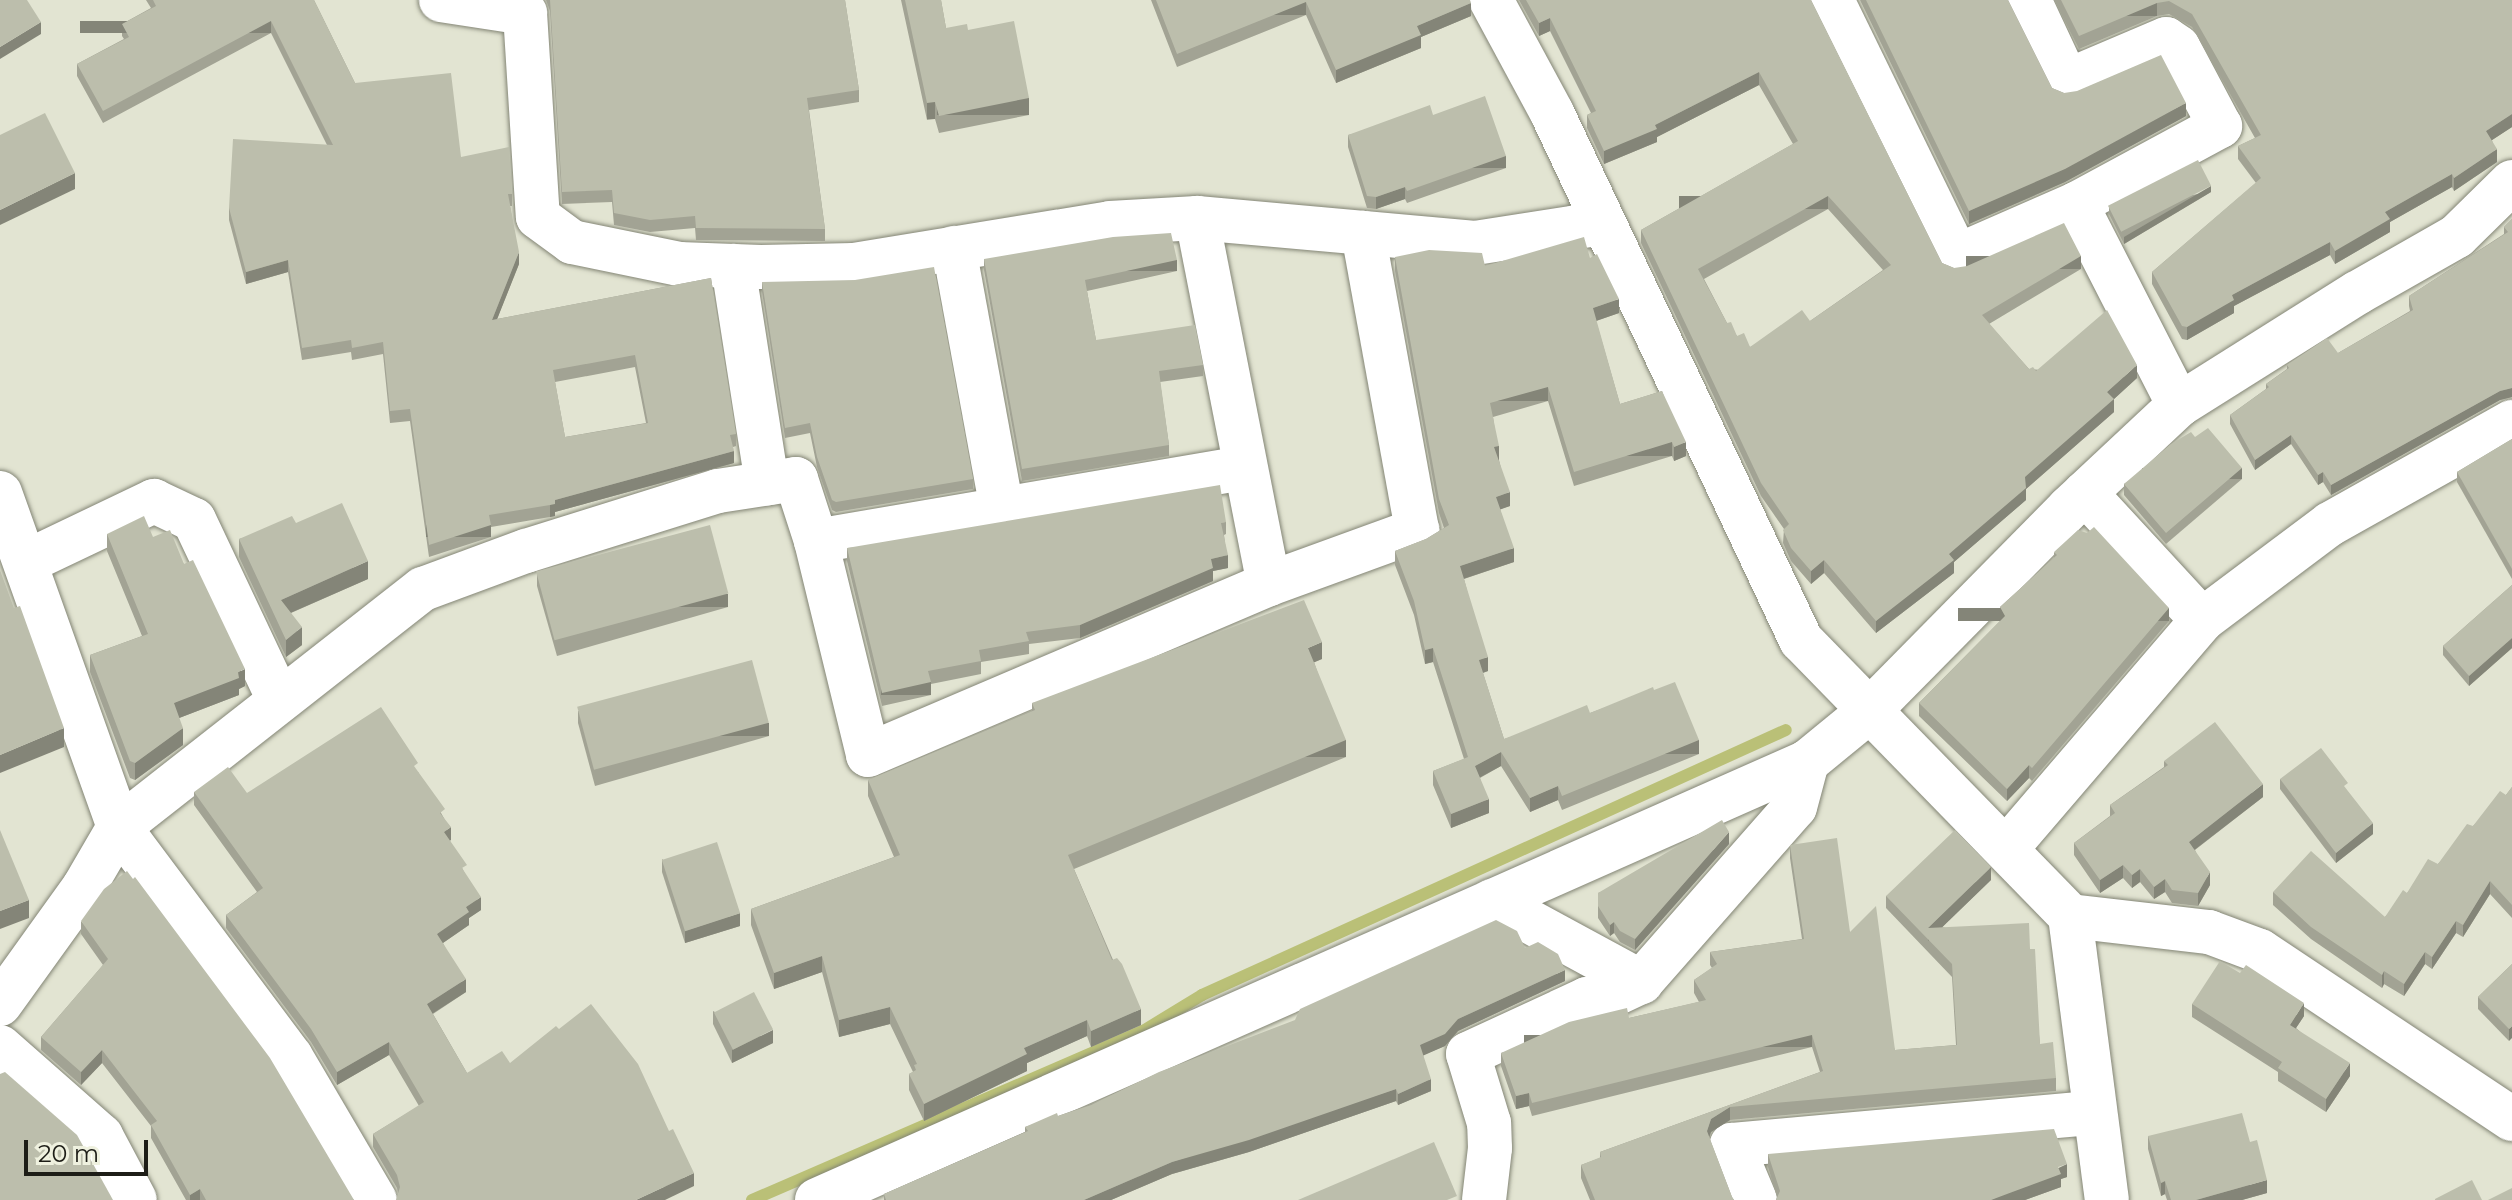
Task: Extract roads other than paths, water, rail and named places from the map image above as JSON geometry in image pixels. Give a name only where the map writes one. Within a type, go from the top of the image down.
[{"type":"street","points":[[441,0],[525,13],[538,217],[572,242],[679,264],[854,265],[1110,223],[1197,218],[1475,243],[1602,223]]},
{"type":"street","points":[[1491,0],[1552,113],[1801,640],[2070,916],[2094,1113],[2099,1197]]},
{"type":"street","points":[[1832,0],[1957,256],[2076,204],[2220,126],[2178,47],[2166,39],[2067,81],[2029,0]]},
{"type":"street","points":[[817,1200],[1807,762],[1868,712],[2085,493],[2179,405],[2313,320],[2457,236],[2512,182]]},
{"type":"street","points":[[2076,204],[2179,405]]},
{"type":"street","points":[[1197,218],[1269,584]]},
{"type":"street","points":[[0,1004],[84,887],[119,827],[423,589],[526,551],[718,491],[796,479],[816,541],[868,755],[1269,584],[1417,530],[1363,233]]},
{"type":"street","points":[[954,248],[1002,509]]},
{"type":"street","points":[[733,266],[767,483]]},
{"type":"street","points":[[2006,849],[2202,620],[2330,524],[2512,422]]},
{"type":"street","points":[[816,541],[1245,468]]},
{"type":"street","points":[[0,493],[119,827],[291,1057],[375,1200]]},
{"type":"street","points":[[2085,493],[2202,620]]},
{"type":"street","points":[[26,562],[154,501],[194,520],[279,700]]},
{"type":"street","points":[[1484,1200],[1490,1148],[1489,1123],[1468,1054],[1587,999],[1613,995],[1641,982],[1795,807],[1807,762]]},
{"type":"street","points":[[1492,901],[1641,982]]},
{"type":"street","points":[[2070,916],[2209,932],[2260,951],[2512,1119]]},
{"type":"street","points":[[0,1047],[101,1136],[135,1200]]},
{"type":"street","points":[[1755,1200],[1732,1145],[2094,1113]]},
{"type":"waterway","points":[[752,1200],[1143,1031],[1202,995],[1786,730]]}]
